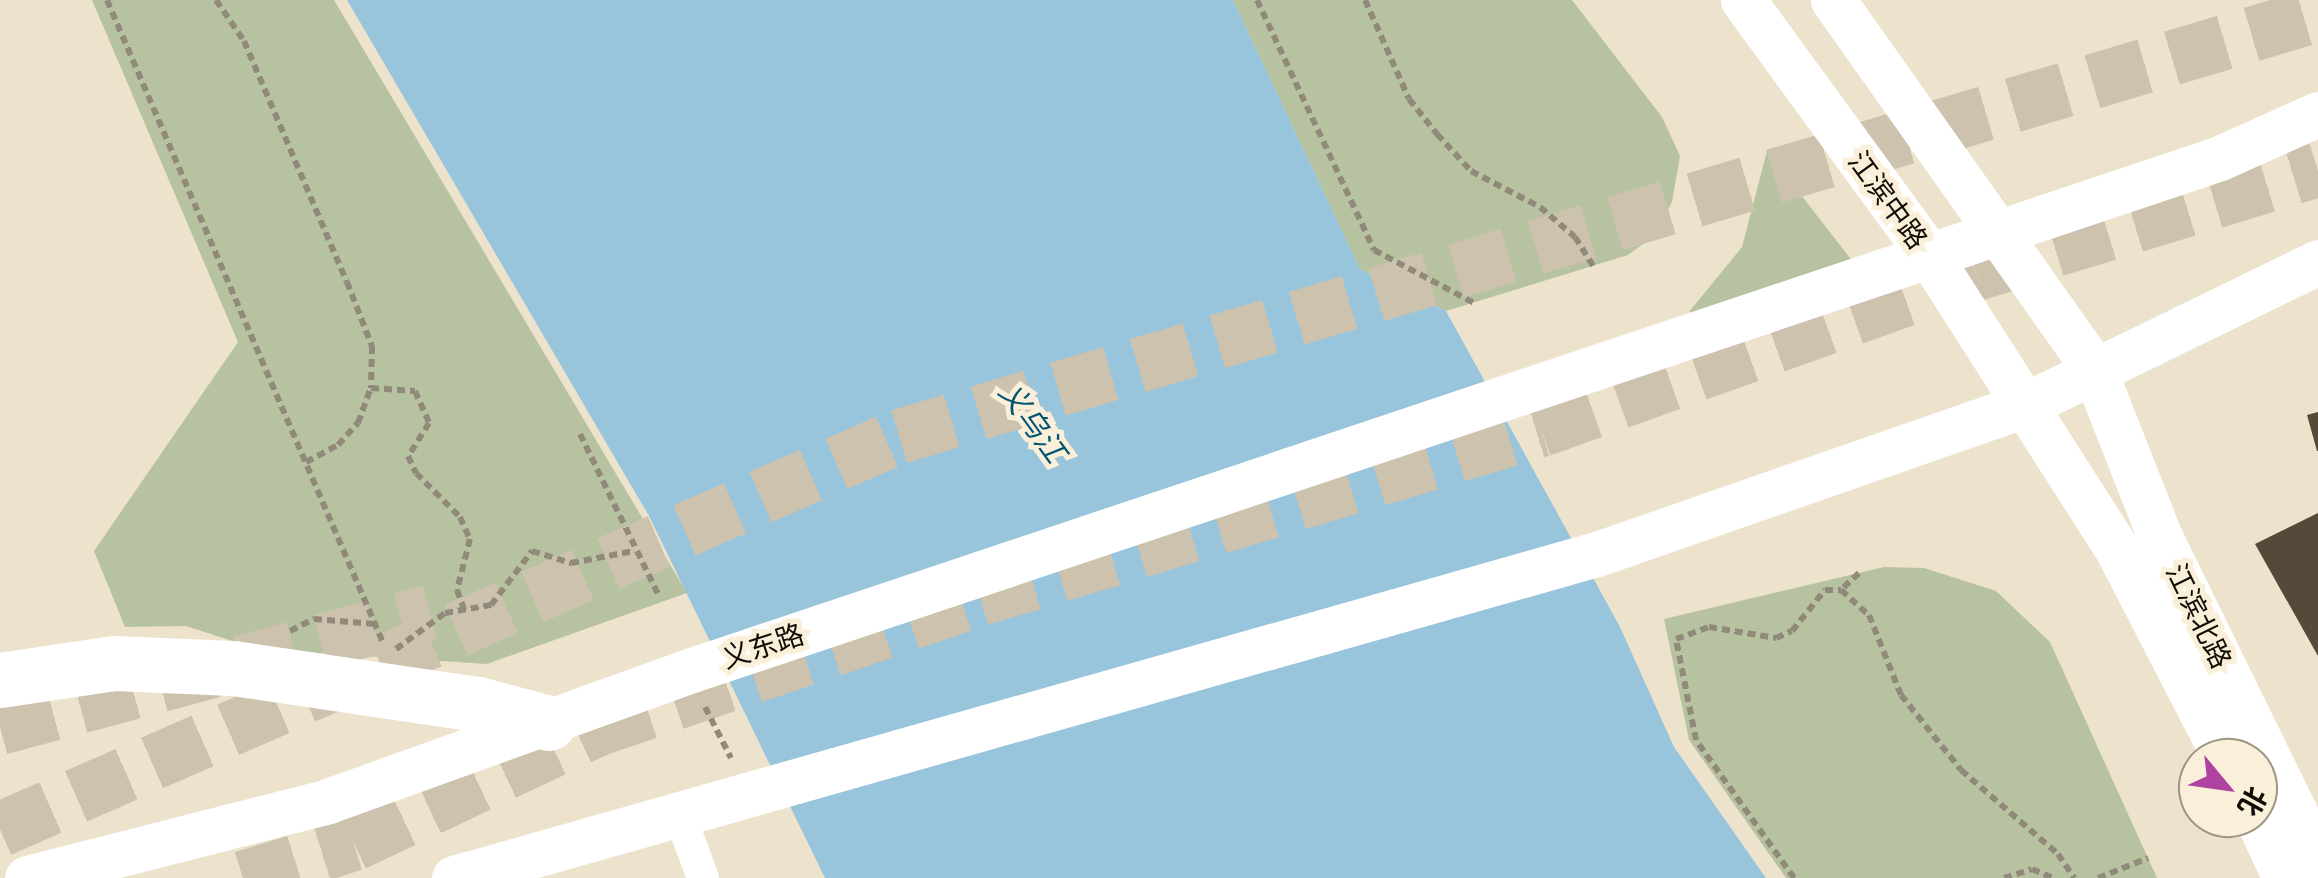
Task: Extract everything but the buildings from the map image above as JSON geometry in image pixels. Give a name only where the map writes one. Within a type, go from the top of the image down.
[{"type":"highway","points":[[0,680],[114,664],[233,668],[478,704],[550,722]]},
{"type":"main road","name":"江滨中路","points":[[1743,0],[1927,252],[2023,406]]},
{"type":"main road","points":[[1834,0],[2093,367]]},
{"type":"main road","name":"义东路","points":[[27,878],[328,801],[550,722],[695,680],[1997,228],[2220,158],[2318,114]]},
{"type":"main road","points":[[454,878],[1597,554],[2023,406],[2093,367],[2318,262]]},
{"type":"main road","name":"江滨北路","points":[[2093,367],[2160,537],[2318,860]]},
{"type":"main road","name":"江滨北路","points":[[2023,406],[2117,549],[2216,738]]},
{"type":"main road","points":[[2266,838],[2285,878]]},
{"type":"street","points":[[678,813],[703,878]]},
{"type":"path","points":[[108,0],[389,656],[416,630],[445,614],[491,605],[532,550],[571,564],[634,551]]},
{"type":"path","points":[[216,0],[265,86],[372,346],[371,388],[358,423],[338,444],[306,462]]},
{"type":"path","points":[[1257,0],[1374,250],[1474,303]]},
{"type":"path","points":[[1365,0],[1409,99],[1436,134],[1471,171],[1540,208],[1575,237],[1593,266]]},
{"type":"path","points":[[371,388],[416,392],[428,423],[408,456],[416,473],[460,517],[470,540],[457,590],[465,612]]},
{"type":"path","points":[[580,434],[634,551],[660,596]]},
{"type":"path","points":[[1841,590],[1859,573]]},
{"type":"path","points":[[1794,878],[1696,740],[1676,639],[1710,628],[1776,638],[1792,631],[1824,590],[1841,590],[1870,614],[1902,695],[1933,736],[1994,800],[2058,854],[2074,878]]},
{"type":"path","points":[[285,637],[314,620],[375,624]]},
{"type":"path","points":[[695,680],[738,773]]},
{"type":"path","points":[[2098,878],[2148,858]]},
{"type":"path","points":[[2004,878],[2032,870],[2053,878]]},
{"type":"green space","points":[[92,0],[334,0],[687,593],[487,664],[257,649],[186,626],[125,627],[94,551],[238,342]]},
{"type":"green space","points":[[1233,0],[1572,0],[1662,117],[1680,156],[1672,202],[1655,235],[1628,255],[1446,311],[1360,269]]},
{"type":"green space","points":[[1767,151],[1874,289],[1868,298],[1689,312],[1742,247]]},
{"type":"green space","points":[[1884,567],[1924,568],[1996,591],[2050,642],[2157,878],[1786,878],[1689,740],[1664,619]]},
{"type":"water","name":"义乌江","points":[[347,0],[1233,0],[1360,269],[1446,311],[1620,627],[1674,747],[1766,878],[825,878],[649,516]]},
{"type":"tunnel","points":[[0,829],[899,436],[2318,14]]},
{"type":"tunnel","points":[[243,878],[354,843],[596,729],[980,598],[1541,429],[1976,273],[2318,169]]},
{"type":"tunnel","points":[[0,727],[430,612]]}]
